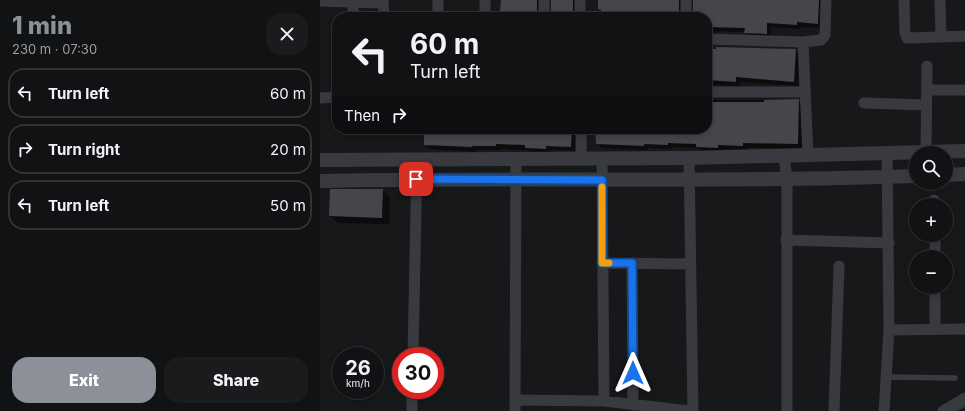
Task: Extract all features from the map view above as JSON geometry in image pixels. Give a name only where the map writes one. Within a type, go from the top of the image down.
[{"type":"street","points":[[438,0],[438,12]]},
{"type":"street","points":[[485,0],[485,12]]},
{"type":"street","points":[[544,0],[544,12]]},
{"type":"street","points":[[580,0],[580,12]]},
{"type":"street","points":[[686,0],[686,12]]},
{"type":"street","points":[[712,38],[803,42],[821,40],[825,35],[826,0]]},
{"type":"street","points":[[904,0],[905,33],[907,38],[965,36]]},
{"type":"street","points":[[940,0],[941,37]]},
{"type":"street","points":[[320,1],[383,2],[384,12]]},
{"type":"street","points":[[352,1],[353,12]]},
{"type":"street","points":[[803,42],[808,155]]},
{"type":"street","points":[[926,146],[927,66]]},
{"type":"street","points":[[926,90],[965,90]]},
{"type":"street","points":[[712,92],[805,92]]},
{"type":"street","points":[[320,98],[332,97]]},
{"type":"street","points":[[864,103],[926,105]]},
{"type":"street","points":[[580,134],[580,159]]},
{"type":"street","points":[[953,151],[965,151]]},
{"type":"street","points":[[320,160],[784,157],[909,152]]},
{"type":"street","points":[[884,411],[888,377],[889,330],[887,153]]},
{"type":"street","points":[[784,157],[787,179],[787,411]]},
{"type":"street","points":[[516,158],[515,405],[604,401],[689,411]]},
{"type":"street","points":[[602,158],[604,401]]},
{"type":"street","points":[[689,158],[693,411]]},
{"type":"street","points":[[413,347],[417,159]]},
{"type":"street","points":[[953,174],[965,174]]},
{"type":"street","points":[[320,181],[416,179],[690,180],[909,176]]},
{"type":"street","points":[[786,240],[889,243]]},
{"type":"street","points":[[602,263],[691,264]]},
{"type":"street","points":[[632,263],[633,405]]},
{"type":"street","points":[[834,411],[839,266]]},
{"type":"street","points":[[935,294],[935,328]]},
{"type":"street","points":[[889,330],[965,328]]},
{"type":"street","points":[[943,411],[965,398]]},
{"type":"street","points":[[412,399],[412,411]]},
{"type":"lane","points":[[888,377],[954,378]]},
{"type":"building","points":[[501,0],[537,0],[537,12],[500,12]]},
{"type":"building","points":[[551,0],[573,0],[573,12],[551,12]]},
{"type":"building","points":[[598,0],[679,0],[679,12],[601,12],[601,10],[598,9]]},
{"type":"building","points":[[693,0],[819,0],[818,24],[797,22],[797,25],[767,23],[767,34],[744,33],[745,28],[712,27],[712,12],[693,12]]},
{"type":"building","points":[[716,47],[796,49],[794,82],[736,77],[736,82],[712,80],[712,49],[716,49]]},
{"type":"building","points":[[799,99],[798,144],[743,143],[743,146],[718,145],[718,148],[696,147],[696,144],[668,143],[668,145],[644,144],[644,146],[596,144],[595,134],[712,134],[712,102],[764,102],[764,100]]},
{"type":"building","points":[[424,134],[572,134],[571,147],[546,146],[546,149],[525,148],[525,145],[496,144],[496,146],[472,147],[424,145]]},
{"type":"building","points":[[330,189],[383,189],[382,218],[329,216]]},
{"type":"waterway","points":[[954,411],[965,405]]},
{"type":"slow traffic","points":[[602,187],[602,263],[609,263]]},
{"type":"route","points":[[416,179],[602,180],[602,263],[632,263],[633,373]]}]
